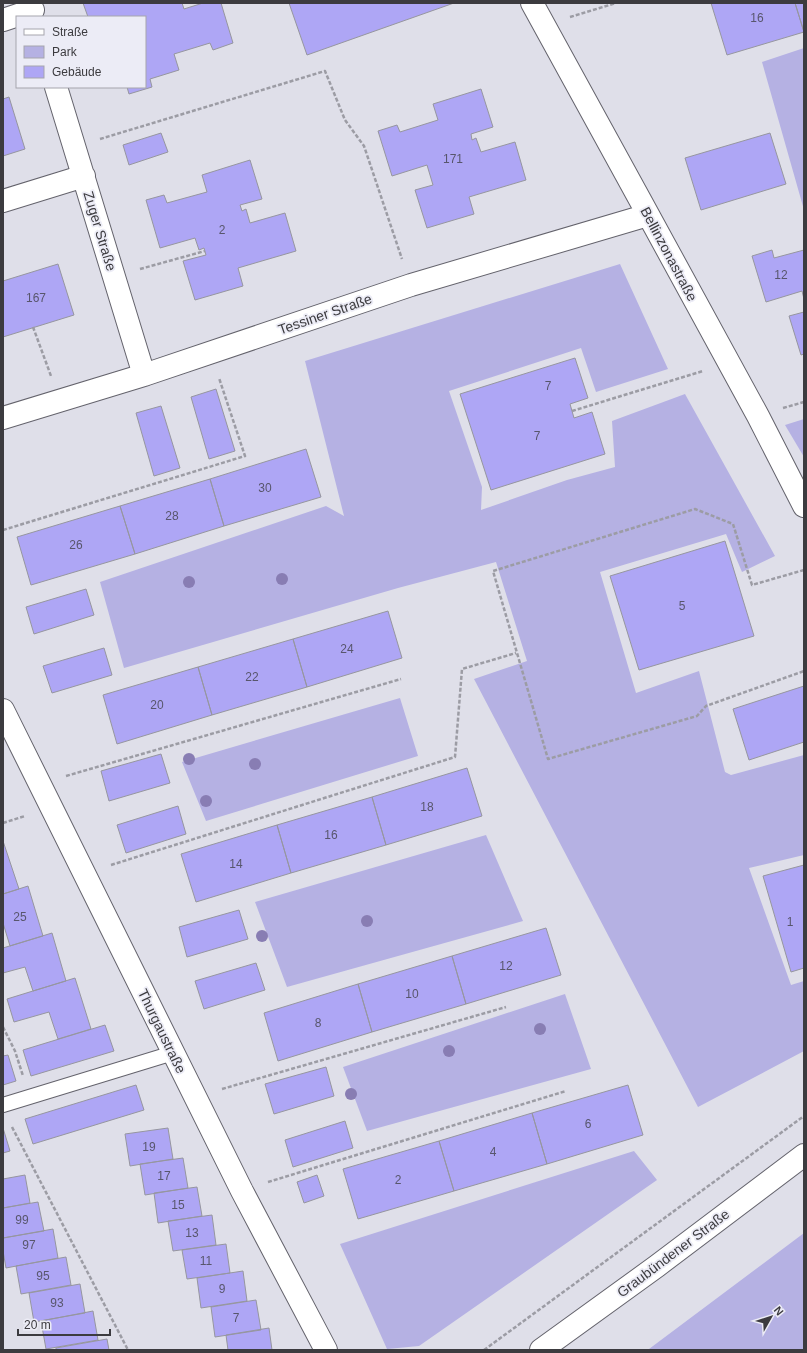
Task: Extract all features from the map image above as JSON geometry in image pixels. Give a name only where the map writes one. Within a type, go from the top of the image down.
[{"type":"street","name":"Bellinzonastraße","points":[[532,3],[758,416],[804,506]]},
{"type":"street","points":[[3,20],[33,10]]},
{"type":"street","name":"Zuger Straße","points":[[56,88],[144,375]]},
{"type":"street","points":[[3,201],[84,176]]},
{"type":"street","name":"Tessiner Straße","points":[[3,418],[144,375],[411,286],[648,215]]},
{"type":"street","name":"Thurgaustraße","points":[[3,710],[242,1190],[326,1350]]},
{"type":"street","name":"Graubündener Straße","points":[[541,1350],[804,1155]]},
{"type":"lane","points":[[3,1105],[173,1053]]},
{"type":"path","points":[[544,25],[616,3]]},
{"type":"path","points":[[74,146],[325,71],[345,120],[364,146],[411,286]]},
{"type":"path","points":[[114,277],[205,251]]},
{"type":"path","points":[[33,328],[60,401]]},
{"type":"path","points":[[3,530],[245,456],[211,353]]},
{"type":"path","points":[[572,411],[728,363]]},
{"type":"path","points":[[804,570],[752,585],[733,524],[695,509],[493,571],[548,759],[697,716],[706,706],[804,671]]},
{"type":"path","points":[[84,874],[455,757],[462,669],[516,653]]},
{"type":"path","points":[[40,783],[401,678]]},
{"type":"path","points":[[195,1096],[506,1007]]},
{"type":"path","points":[[3,1027],[15,1051],[29,1097]]},
{"type":"path","points":[[242,1190],[566,1091]]},
{"type":"path","points":[[484,1350],[804,1116]]},
{"type":"path","points":[[10,1123],[128,1350]]},
{"type":"green space","points":[[804,48],[804,210],[762,62]]},
{"type":"green space","points":[[620,264],[668,369],[596,392],[581,348],[449,391],[482,487],[481,510],[567,480],[615,467],[612,421],[685,394],[775,556],[742,572],[726,534],[600,572],[636,693],[699,671],[725,772],[731,775],[804,755],[804,855],[749,868],[791,985],[804,981],[804,1051],[698,1107],[474,679],[527,661],[496,562],[398,588],[124,668],[100,582],[326,506],[344,516],[305,361]]},
{"type":"green space","points":[[804,419],[804,457],[785,425]]},
{"type":"green space","points":[[400,698],[418,756],[206,821],[182,762]]},
{"type":"green space","points":[[486,835],[523,921],[287,987],[255,902]]},
{"type":"green space","points":[[565,994],[591,1069],[367,1131],[343,1067]]},
{"type":"green space","points":[[634,1151],[657,1180],[419,1346],[387,1349],[340,1244]]},
{"type":"green space","points":[[804,1233],[804,1350],[648,1350],[649,1349]]},
{"type":"building","points":[[83,3],[182,3],[184,9],[203,3],[221,3],[233,43],[213,50],[210,43],[174,54],[179,70],[150,79],[152,87],[129,94],[127,88],[146,88],[146,16],[88,16]]},
{"type":"building","points":[[289,3],[454,3],[307,55]]},
{"type":"building","points":[[711,3],[795,3],[804,32],[727,55]]},
{"type":"building","points":[[795,3],[804,3],[804,32]]},
{"type":"building","points":[[481,89],[493,127],[471,134],[472,140],[476,138],[481,152],[515,142],[526,180],[469,197],[474,214],[427,228],[415,190],[433,185],[427,165],[392,176],[378,131],[397,125],[400,132],[438,120],[433,104]]},
{"type":"building","points":[[9,97],[25,149],[3,156],[3,99]]},
{"type":"building","points":[[161,133],[168,152],[129,165],[123,145]]},
{"type":"building","points":[[770,133],[786,184],[701,210],[685,158]]},
{"type":"building","points":[[250,160],[262,199],[240,205],[242,211],[246,209],[250,223],[285,213],[296,251],[238,268],[243,286],[195,300],[183,261],[206,255],[204,248],[199,250],[195,238],[160,248],[146,200],[164,195],[167,203],[207,192],[202,175]]},
{"type":"building","points":[[772,250],[774,258],[804,250],[804,299],[802,291],[766,302],[752,256]]},
{"type":"building","points":[[58,264],[74,315],[3,337],[3,281]]},
{"type":"building","points":[[804,312],[804,354],[801,355],[789,316]]},
{"type":"building","points":[[575,358],[588,398],[570,404],[574,418],[592,412],[605,454],[491,490],[460,394]]},
{"type":"building","points":[[216,389],[235,451],[209,459],[191,397]]},
{"type":"building","points":[[161,406],[180,468],[154,476],[136,413]]},
{"type":"building","points":[[306,449],[321,497],[224,526],[210,479]]},
{"type":"building","points":[[210,479],[224,526],[135,554],[120,506]]},
{"type":"building","points":[[120,506],[135,554],[31,585],[17,537]]},
{"type":"building","points":[[725,541],[754,636],[639,670],[610,576]]},
{"type":"building","points":[[86,589],[94,615],[34,634],[26,607]]},
{"type":"building","points":[[388,611],[402,658],[307,687],[293,639]]},
{"type":"building","points":[[293,639],[307,687],[212,715],[198,667]]},
{"type":"building","points":[[104,648],[112,675],[52,693],[43,666]]},
{"type":"building","points":[[198,667],[212,715],[117,744],[103,695]]},
{"type":"building","points":[[804,686],[804,742],[749,760],[733,709]]},
{"type":"building","points":[[161,754],[170,783],[109,801],[101,771]]},
{"type":"building","points":[[467,768],[482,816],[386,845],[372,797]]},
{"type":"building","points":[[372,797],[386,845],[291,873],[277,825]]},
{"type":"building","points":[[178,806],[186,834],[126,853],[117,825]]},
{"type":"building","points":[[277,825],[291,873],[196,902],[181,854]]},
{"type":"building","points":[[3,841],[19,889],[3,894]]},
{"type":"building","points":[[804,865],[804,968],[791,972],[763,876]]},
{"type":"building","points":[[28,886],[43,936],[10,946],[3,923],[3,894]]},
{"type":"building","points":[[239,910],[248,939],[187,957],[179,927]]},
{"type":"building","points":[[546,928],[561,975],[466,1004],[452,956]]},
{"type":"building","points":[[52,933],[66,981],[33,991],[25,967],[3,973],[3,948]]},
{"type":"building","points":[[452,956],[466,1004],[372,1032],[358,984]]},
{"type":"building","points":[[256,963],[265,990],[204,1009],[195,981]]},
{"type":"building","points":[[75,978],[91,1029],[58,1039],[49,1012],[14,1022],[7,999]]},
{"type":"building","points":[[358,984],[372,1032],[278,1061],[264,1013]]},
{"type":"building","points":[[105,1025],[114,1051],[31,1076],[23,1050]]},
{"type":"building","points":[[8,1055],[16,1081],[3,1085],[3,1056]]},
{"type":"building","points":[[326,1067],[334,1096],[274,1114],[265,1084]]},
{"type":"building","points":[[136,1085],[144,1110],[33,1144],[25,1119]]},
{"type":"building","points":[[628,1085],[643,1135],[547,1164],[532,1113]]},
{"type":"building","points":[[532,1113],[547,1164],[454,1191],[439,1141]]},
{"type":"building","points":[[345,1121],[353,1148],[293,1167],[285,1140]]},
{"type":"building","points":[[3,1128],[10,1151],[3,1153]]},
{"type":"building","points":[[168,1128],[173,1159],[130,1166],[125,1134]]},
{"type":"building","points":[[439,1141],[454,1191],[358,1219],[343,1169]]},
{"type":"building","points":[[183,1158],[188,1188],[145,1195],[140,1164]]},
{"type":"building","points":[[25,1175],[30,1203],[3,1208],[3,1179]]},
{"type":"building","points":[[317,1175],[324,1196],[304,1203],[297,1182]]},
{"type":"building","points":[[197,1187],[202,1216],[158,1223],[154,1193]]},
{"type":"building","points":[[38,1202],[44,1231],[3,1238],[3,1208]]},
{"type":"building","points":[[212,1215],[216,1245],[173,1251],[168,1221]]},
{"type":"building","points":[[53,1229],[58,1258],[6,1268],[3,1251],[3,1238]]},
{"type":"building","points":[[226,1244],[230,1273],[187,1279],[182,1250]]},
{"type":"building","points":[[66,1257],[71,1285],[21,1294],[16,1266]]},
{"type":"building","points":[[243,1271],[247,1301],[201,1308],[197,1278]]},
{"type":"building","points":[[80,1284],[85,1313],[34,1322],[29,1293]]},
{"type":"building","points":[[256,1300],[261,1330],[215,1337],[211,1307]]},
{"type":"building","points":[[93,1311],[98,1340],[46,1349],[41,1321]]},
{"type":"building","points":[[269,1328],[272,1350],[228,1350],[226,1335]]},
{"type":"building","points":[[107,1339],[109,1350],[56,1350],[56,1348]]}]
